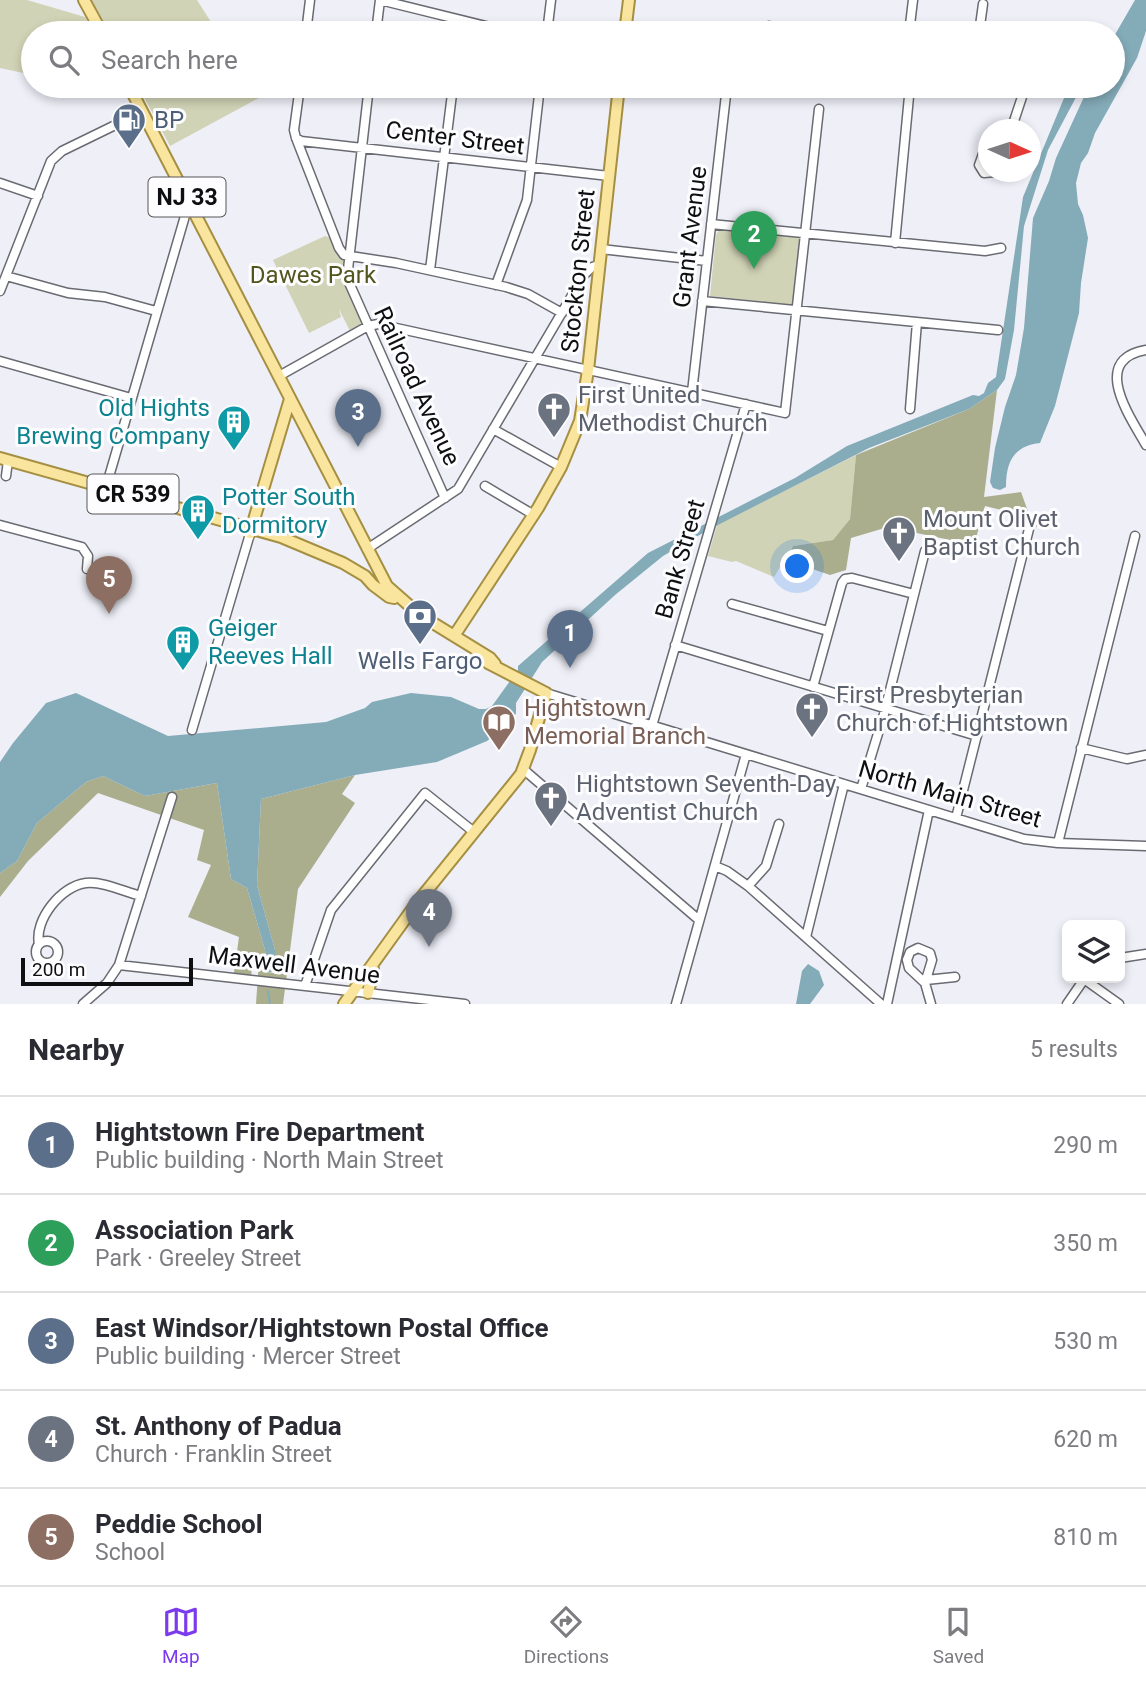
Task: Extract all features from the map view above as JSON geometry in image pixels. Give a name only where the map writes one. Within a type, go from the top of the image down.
[{"type":"main road","points":[[84,0],[95,21]]},
{"type":"main road","points":[[626,21],[629,0]]},
{"type":"main road","name":"NJ 33","points":[[135,98],[387,586],[400,599],[490,658],[495,664],[546,693]]},
{"type":"main road","name":"Stockton Street","points":[[454,636],[534,515],[561,467],[580,421],[618,98]]},
{"type":"main road","points":[[251,531],[290,399]]},
{"type":"main road","name":"CR 539","points":[[7,460],[106,486],[330,556],[365,576],[389,597],[400,599]]},
{"type":"main road","points":[[530,685],[544,705]]},
{"type":"main road","points":[[344,1004],[416,904],[523,769],[546,693]]},
{"type":"main road","points":[[368,993],[376,959]]},
{"type":"street","points":[[307,21],[310,0]]},
{"type":"street","points":[[377,21],[380,0],[465,21]]},
{"type":"street","points":[[548,21],[551,0]]},
{"type":"street","points":[[910,21],[913,0]]},
{"type":"street","points":[[981,21],[983,4]]},
{"type":"street","points":[[296,138],[299,98]]},
{"type":"street","points":[[368,98],[349,256],[496,285],[528,294],[562,313]]},
{"type":"street","points":[[430,270],[451,98]]},
{"type":"street","points":[[496,285],[525,208],[539,98]]},
{"type":"street","name":"Grant Avenue","points":[[692,392],[726,98]]},
{"type":"street","points":[[895,243],[909,98]]},
{"type":"street","points":[[1015,119],[1022,98]]},
{"type":"street","points":[[279,376],[368,326],[377,324],[785,413],[819,109]]},
{"type":"street","points":[[0,291],[48,166],[62,151],[142,112]]},
{"type":"street","name":"Center Street","points":[[296,138],[301,141],[609,176]]},
{"type":"street","name":"Railroad Avenue","points":[[296,138],[339,248],[344,255],[349,256],[348,284],[445,498]]},
{"type":"street","points":[[0,183],[38,196]]},
{"type":"street","points":[[106,486],[184,216],[194,209]]},
{"type":"street","points":[[711,224],[985,251],[1001,248]]},
{"type":"street","points":[[601,249],[707,261]]},
{"type":"street","points":[[367,549],[458,489],[584,275],[592,267],[599,265]]},
{"type":"street","points":[[6,276],[68,293],[105,297],[156,311]]},
{"type":"street","points":[[702,302],[998,330]]},
{"type":"street","points":[[910,409],[917,322]]},
{"type":"street","points":[[1146,351],[1134,354],[1125,361],[1116,380],[1119,394],[1146,445]]},
{"type":"street","points":[[0,360],[131,398]]},
{"type":"street","name":"Bank Street","points":[[652,726],[747,404]]},
{"type":"street","points":[[493,429],[561,467]]},
{"type":"street","points":[[485,486],[534,515]]},
{"type":"street","points":[[957,818],[1030,525],[1034,520]]},
{"type":"street","points":[[0,525],[82,547],[88,556],[87,569]]},
{"type":"street","points":[[192,730],[251,531]]},
{"type":"street","points":[[1058,843],[1135,536]]},
{"type":"street","points":[[861,789],[885,708],[925,551]]},
{"type":"street","points":[[813,687],[845,579],[852,578],[914,594]]},
{"type":"street","points":[[732,604],[828,631]]},
{"type":"street","points":[[676,645],[977,736]]},
{"type":"street","name":"North Main Street","points":[[546,693],[1024,839],[1146,846]]},
{"type":"street","points":[[1081,748],[1120,758],[1146,755]]},
{"type":"street","points":[[676,1004],[746,754]]},
{"type":"street","points":[[523,769],[699,920]]},
{"type":"street","points":[[806,937],[844,784]]},
{"type":"street","points":[[305,986],[331,910],[425,793],[474,832]]},
{"type":"street","points":[[83,1004],[107,983],[119,965],[172,797]]},
{"type":"street","points":[[715,866],[748,886],[806,937],[888,1002],[929,810]]},
{"type":"street","points":[[748,886],[766,866],[779,824]]},
{"type":"street","points":[[39,944],[37,936],[42,920],[72,888],[88,883],[141,897]]},
{"type":"street","points":[[931,1004],[926,981],[932,960],[930,953],[918,948],[910,952],[906,960],[909,968],[926,981],[955,977]]},
{"type":"street","points":[[1125,957],[1146,954]]},
{"type":"street","points":[[896,957],[906,960]]},
{"type":"street","name":"Maxwell Avenue","points":[[119,965],[465,1004]]},
{"type":"street","points":[[1072,1002],[1083,983]]},
{"type":"street","points":[[1090,983],[1119,1004]]},
{"type":"green space","points":[[0,0],[27,0],[85,17],[87,21],[21,21],[21,72],[0,68]]},
{"type":"green space","points":[[92,0],[197,0],[210,21],[103,21]]},
{"type":"green space","points":[[144,98],[259,98],[170,146]]},
{"type":"green space","points":[[719,230],[800,238],[793,305],[710,296],[716,235]]},
{"type":"green space","name":"Dawes Park","points":[[325,236],[330,238],[345,260],[344,274],[365,325],[351,333],[339,309],[341,317],[309,333],[273,260]]},
{"type":"green space","points":[[997,390],[984,497],[1021,492],[1030,517],[985,506],[974,545],[888,527],[851,538],[846,570],[830,575],[786,560],[793,546],[833,540],[850,519],[856,455],[969,409]]},
{"type":"green space","points":[[856,455],[850,519],[833,540],[793,546],[774,577],[736,561],[708,556],[717,525]]},
{"type":"green space","points":[[355,775],[342,794],[355,803],[298,889],[283,1004],[256,1004],[259,960],[252,960],[251,981],[233,980],[239,937],[188,917],[211,865],[197,860],[204,830],[98,793],[28,861],[0,897],[0,873],[17,861],[37,823],[86,782],[103,776],[145,796],[217,783],[231,879],[247,888],[265,950],[267,972],[275,973],[275,950],[257,885],[261,799]]},
{"type":"water","points":[[1135,0],[1146,0],[1146,31],[1137,58],[1125,79],[1125,21],[1123,21]]},
{"type":"water","points":[[1064,98],[1076,98],[1048,150],[1041,172],[1041,154]]},
{"type":"water","points":[[1084,98],[1115,98],[1081,163],[1076,183],[1078,204],[1088,238],[1079,313],[1055,406],[1040,443],[1024,447],[1013,456],[1006,487],[1000,490],[993,488],[990,482],[995,448],[1016,375],[1024,328],[1033,218]]},
{"type":"water","points":[[1029,182],[1038,182],[1024,226],[1014,330],[1005,379],[997,390],[969,409],[869,448],[663,556],[615,595],[542,662],[516,703],[513,720],[487,741],[437,762],[355,775],[261,799],[257,885],[275,950],[275,972],[267,972],[265,950],[247,888],[231,879],[217,783],[145,796],[103,776],[86,782],[37,823],[17,861],[0,873],[0,762],[46,703],[76,693],[168,736],[326,722],[365,708],[372,702],[411,693],[451,697],[479,709],[486,709],[492,706],[518,670],[518,666],[648,553],[795,478],[847,446],[973,395],[979,396],[996,377],[1023,197]]},
{"type":"water","points":[[808,964],[819,971],[824,985],[810,1004],[796,1004],[802,971]]},
{"type":"waterway","points":[[268,991],[270,1004]]},
{"type":"place","name":"BP","points":[[129,150]]},
{"type":"place","name":"Association Park","points":[[754,269]]},
{"type":"place","name":"First United Methodist Church","points":[[554,439]]},
{"type":"place","name":"East Windsor/Hightstown Postal Office","points":[[358,447]]},
{"type":"place","name":"Old Hights Brewing Company","points":[[234,452]]},
{"type":"place","name":"Potter South Dormitory","points":[[198,541]]},
{"type":"place","name":"Mount Olivet Baptist Church","points":[[899,563]]},
{"type":"place","name":"Peddie School","points":[[109,614]]},
{"type":"place","name":"Wells Fargo","points":[[420,646]]},
{"type":"place","name":"Hightstown Fire Department","points":[[570,668]]},
{"type":"place","name":"Geiger Reeves Hall","points":[[183,672]]},
{"type":"place","name":"First Presbyterian Church of Hightstown","points":[[812,739]]},
{"type":"place","name":"Hightstown Memorial Branch","points":[[499,752]]},
{"type":"place","name":"Hightstown Seventh-Day Adventist Church","points":[[551,828]]},
{"type":"place","name":"St. Anthony of Padua","points":[[429,947]]}]
